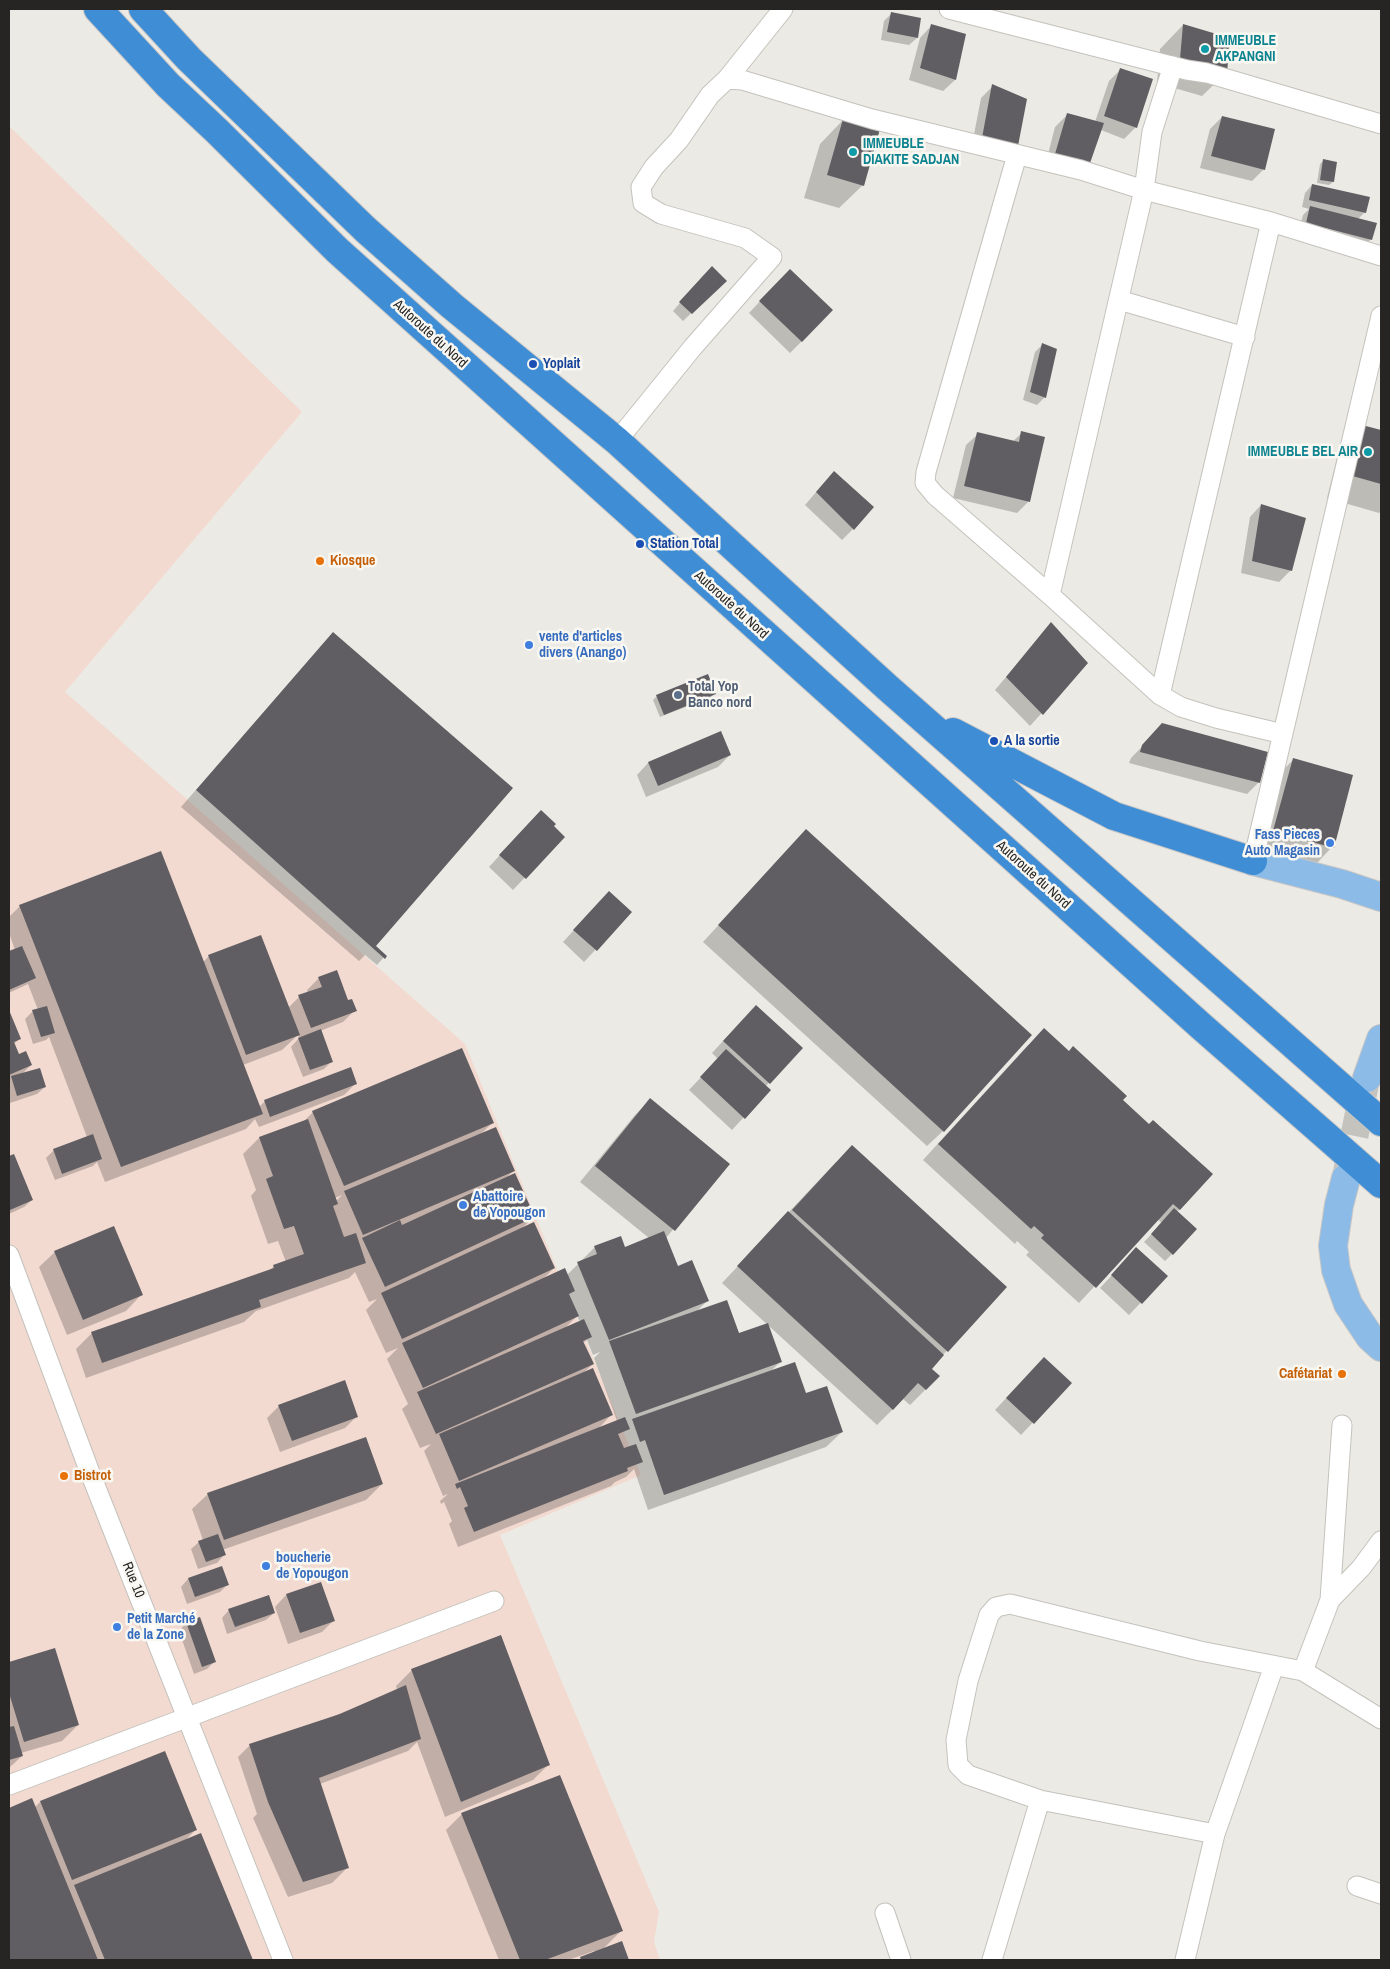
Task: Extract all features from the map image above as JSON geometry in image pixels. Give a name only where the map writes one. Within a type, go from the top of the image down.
[{"type":"highway","name":"Autoroute du Nord","points":[[98,9],[168,85],[337,250],[1202,1027],[1381,1184]]},
{"type":"highway","points":[[143,9],[189,59],[366,230],[452,306],[617,441],[888,688],[1381,1122]]},
{"type":"highway","points":[[888,688],[935,723],[1114,816],[1253,861]]},
{"type":"main road","points":[[1253,861],[1342,884],[1381,897]]},
{"type":"main road","points":[[1367,1078],[1381,1039]]},
{"type":"main road","points":[[1346,1178],[1339,1205],[1333,1246],[1336,1270],[1348,1304],[1370,1337],[1381,1347]]},
{"type":"street","points":[[617,441],[693,347],[772,257],[745,238],[661,214],[644,203],[641,188],[654,167],[679,140],[710,95],[727,79],[783,9]]},
{"type":"street","points":[[949,9],[1207,73],[1381,124]]},
{"type":"street","points":[[1050,595],[1120,300],[1144,190],[1152,132],[1173,66]]},
{"type":"street","points":[[727,79],[742,80],[872,119],[1081,170],[1144,190],[1271,222],[1381,256]]},
{"type":"street","points":[[1017,155],[925,478],[927,487],[1160,695],[1181,707],[1283,734]]},
{"type":"street","points":[[1160,695],[1271,222]]},
{"type":"street","points":[[1120,300],[1245,337]]},
{"type":"street","points":[[1253,861],[1381,316]]},
{"type":"street","name":"Rue 10","points":[[9,1255],[89,1470],[283,1960]]},
{"type":"street","points":[[1303,1671],[1330,1600],[1342,1425]]},
{"type":"street","points":[[1330,1600],[1361,1568],[1381,1540]]},
{"type":"street","points":[[9,1785],[494,1601]]},
{"type":"street","points":[[1215,1834],[1040,1800],[968,1775],[958,1765],[956,1740],[968,1681],[989,1615],[996,1607],[1010,1604],[1200,1651],[1303,1671],[1381,1719]]},
{"type":"street","points":[[1185,1960],[1215,1834],[1274,1666]]},
{"type":"street","points":[[992,1960],[1040,1800]]},
{"type":"street","points":[[1357,1886],[1381,1894]]},
{"type":"street","points":[[885,1912],[901,1960]]},
{"type":"shaded area","points":[[9,126],[302,412],[65,692],[465,1044],[641,1475],[500,1535],[659,1912],[654,1942],[660,1960],[9,1960]]},
{"type":"building","points":[[891,12],[921,18],[918,38],[887,32]]},
{"type":"building","points":[[931,24],[966,34],[956,80],[920,68]]},
{"type":"building","name":"IMMEUBLE AKPANGNI","points":[[1183,24],[1230,38],[1227,73],[1180,59]]},
{"type":"building","points":[[1120,68],[1153,79],[1137,128],[1104,116]]},
{"type":"building","points":[[992,84],[1027,99],[1018,146],[982,138]]},
{"type":"building","points":[[1067,113],[1104,123],[1089,166],[1055,154]]},
{"type":"building","points":[[1222,116],[1275,129],[1265,170],[1211,156]]},
{"type":"building","name":"IMMEUBLE DIAKITE SADJAN","points":[[843,119],[880,129],[864,186],[827,175]]},
{"type":"building","points":[[1323,159],[1337,162],[1334,182],[1320,180]]},
{"type":"building","points":[[1312,184],[1370,197],[1366,213],[1309,200]]},
{"type":"building","points":[[1310,206],[1377,223],[1372,240],[1306,223]]},
{"type":"building","points":[[712,266],[727,281],[692,314],[679,302]]},
{"type":"building","points":[[790,269],[833,310],[802,342],[759,301]]},
{"type":"building","points":[[1042,343],[1057,349],[1046,398],[1030,392]]},
{"type":"building","name":"IMMEUBLE BEL AIR","points":[[1362,425],[1381,430],[1381,484],[1349,475]]},
{"type":"building","points":[[1021,431],[1045,437],[1030,502],[964,486],[977,432],[1019,442]]},
{"type":"building","points":[[834,471],[874,507],[854,530],[816,492]]},
{"type":"building","points":[[1261,504],[1306,518],[1292,571],[1252,561]]},
{"type":"building","points":[[1051,622],[1088,663],[1043,715],[1006,677]]},
{"type":"building","points":[[333,632],[513,788],[376,946],[387,956],[385,959],[196,790]]},
{"type":"building","points":[[708,674],[716,694],[664,715],[656,695]]},
{"type":"building","points":[[1162,723],[1268,752],[1260,783],[1140,752],[1142,745]]},
{"type":"building","points":[[721,731],[731,755],[658,786],[648,762]]},
{"type":"building","points":[[1293,758],[1353,775],[1334,848],[1273,831]]},
{"type":"building","points":[[541,810],[556,824],[554,826],[565,837],[526,879],[499,855]]},
{"type":"building","points":[[806,829],[1032,1035],[944,1132],[718,925]]},
{"type":"building","points":[[161,851],[263,1114],[121,1167],[19,905]]},
{"type":"building","points":[[609,891],[632,912],[597,951],[573,930]]},
{"type":"building","points":[[261,935],[300,1035],[246,1055],[208,955]]},
{"type":"building","points":[[22,946],[36,978],[9,990],[9,951]]},
{"type":"building","points":[[337,970],[348,1000],[352,999],[357,1011],[311,1028],[298,995],[322,987],[318,977]]},
{"type":"building","points":[[756,1005],[803,1048],[770,1084],[723,1041]]},
{"type":"building","points":[[47,1006],[55,1033],[41,1037],[32,1010]]},
{"type":"building","points":[[9,1010],[21,1039],[14,1042],[19,1054],[26,1051],[32,1065],[9,1075]]},
{"type":"building","points":[[1044,1028],[1069,1051],[1073,1046],[1127,1096],[1123,1100],[1149,1124],[1153,1120],[1213,1174],[1180,1210],[1173,1204],[1096,1288],[1041,1238],[1044,1235],[1034,1226],[1031,1229],[938,1144]]},
{"type":"building","points":[[321,1029],[333,1062],[310,1070],[298,1038]]},
{"type":"building","points":[[462,1048],[494,1123],[344,1186],[312,1111]]},
{"type":"building","points":[[726,1049],[771,1090],[745,1119],[700,1077]]},
{"type":"building","points":[[351,1067],[357,1084],[270,1117],[264,1100]]},
{"type":"building","points":[[40,1068],[46,1087],[17,1096],[11,1076]]},
{"type":"building","points":[[650,1098],[730,1164],[675,1231],[595,1166]]},
{"type":"building","points":[[308,1119],[338,1204],[333,1206],[344,1237],[356,1233],[366,1263],[259,1300],[261,1307],[102,1363],[91,1332],[274,1268],[273,1265],[304,1254],[294,1226],[284,1229],[266,1179],[273,1176],[259,1137]]},
{"type":"building","points":[[496,1127],[515,1171],[363,1235],[344,1191]]},
{"type":"building","points":[[93,1134],[102,1159],[62,1174],[53,1149]]},
{"type":"building","points":[[852,1145],[1007,1287],[948,1352],[792,1210]]},
{"type":"building","points":[[14,1154],[33,1200],[10,1210],[9,1156]]},
{"type":"building","points":[[515,1173],[535,1217],[385,1287],[362,1238],[400,1220],[402,1225]]},
{"type":"building","points":[[1174,1208],[1197,1229],[1173,1255],[1151,1234]]},
{"type":"building","points":[[788,1211],[944,1355],[932,1369],[940,1376],[926,1390],[918,1383],[893,1410],[737,1266]]},
{"type":"building","points":[[534,1222],[555,1268],[402,1339],[381,1293]]},
{"type":"building","points":[[114,1226],[143,1295],[83,1320],[54,1251]]},
{"type":"building","points":[[664,1231],[678,1266],[692,1260],[709,1301],[609,1340],[577,1262],[597,1254],[594,1246],[621,1236],[625,1247]]},
{"type":"building","points":[[1136,1247],[1168,1276],[1142,1304],[1111,1275]]},
{"type":"building","points":[[565,1268],[575,1291],[569,1294],[579,1316],[423,1388],[402,1343]]},
{"type":"building","points":[[727,1300],[739,1333],[768,1323],[782,1362],[636,1414],[609,1341]]},
{"type":"building","points":[[584,1319],[592,1337],[583,1341],[594,1364],[436,1434],[417,1392]]},
{"type":"building","points":[[1044,1357],[1072,1383],[1034,1424],[1006,1398]]},
{"type":"building","points":[[795,1362],[806,1393],[827,1386],[843,1432],[664,1495],[645,1440],[640,1442],[632,1419]]},
{"type":"building","points":[[593,1368],[613,1415],[459,1481],[439,1434]]},
{"type":"building","points":[[345,1380],[358,1417],[292,1441],[278,1405]]},
{"type":"building","points":[[625,1417],[630,1429],[618,1434],[624,1448],[636,1444],[643,1462],[627,1468],[628,1471],[474,1532],[464,1508],[468,1506],[460,1487],[457,1489],[455,1484]]},
{"type":"building","points":[[366,1437],[383,1484],[224,1540],[207,1493]]},
{"type":"building","points":[[218,1534],[226,1555],[206,1562],[198,1541]]},
{"type":"building","points":[[222,1566],[229,1585],[195,1597],[188,1578]]},
{"type":"building","points":[[321,1582],[335,1621],[300,1633],[286,1594]]},
{"type":"building","points":[[269,1595],[275,1613],[235,1627],[228,1609]]},
{"type":"building","points":[[200,1617],[216,1662],[202,1667],[186,1622]]},
{"type":"building","points":[[501,1635],[550,1765],[461,1802],[411,1669]]},
{"type":"building","points":[[55,1648],[79,1725],[24,1742],[9,1693],[9,1662]]},
{"type":"building","points":[[406,1685],[421,1739],[319,1778],[349,1868],[303,1882],[268,1802],[249,1744],[340,1714]]},
{"type":"building","points":[[14,1726],[23,1756],[9,1760],[9,1727]]},
{"type":"building","points":[[165,1751],[197,1830],[72,1880],[40,1801]]},
{"type":"building","points":[[560,1775],[623,1931],[545,1960],[520,1960],[461,1813]]},
{"type":"building","points":[[32,1798],[98,1960],[9,1960],[9,1808]]},
{"type":"building","points":[[201,1833],[253,1960],[105,1960],[74,1885]]},
{"type":"building","points":[[622,1941],[629,1960],[581,1960],[580,1957]]},
{"type":"tunnel","points":[[1346,1177],[1365,1084]]},
{"type":"place","name":"IMMEUBLE AKPANGNI","points":[[1205,49]]},
{"type":"place","name":"IMMEUBLE DIAKITE SADJAN","points":[[853,152]]},
{"type":"place","name":"Yoplait","points":[[533,364]]},
{"type":"place","name":"IMMEUBLE BEL AIR","points":[[1368,452]]},
{"type":"place","name":"Station Total","points":[[640,544]]},
{"type":"place","name":"Kiosque","points":[[320,561]]},
{"type":"place","name":"vente d'articles divers (Anango)","points":[[529,645]]},
{"type":"place","name":"Total Yop Banco nord","points":[[678,695]]},
{"type":"place","name":"A la sortie","points":[[994,741]]},
{"type":"place","name":"Fass Pieces Auto Magasin","points":[[1330,843]]},
{"type":"place","name":"Abattoire de Yopougon","points":[[463,1205]]},
{"type":"place","name":"Cafétariat","points":[[1342,1374]]},
{"type":"place","name":"Bistrot","points":[[64,1476]]},
{"type":"place","name":"boucherie de Yopougon","points":[[266,1566]]},
{"type":"place","name":"Petit Marché de la Zone","points":[[117,1627]]}]
